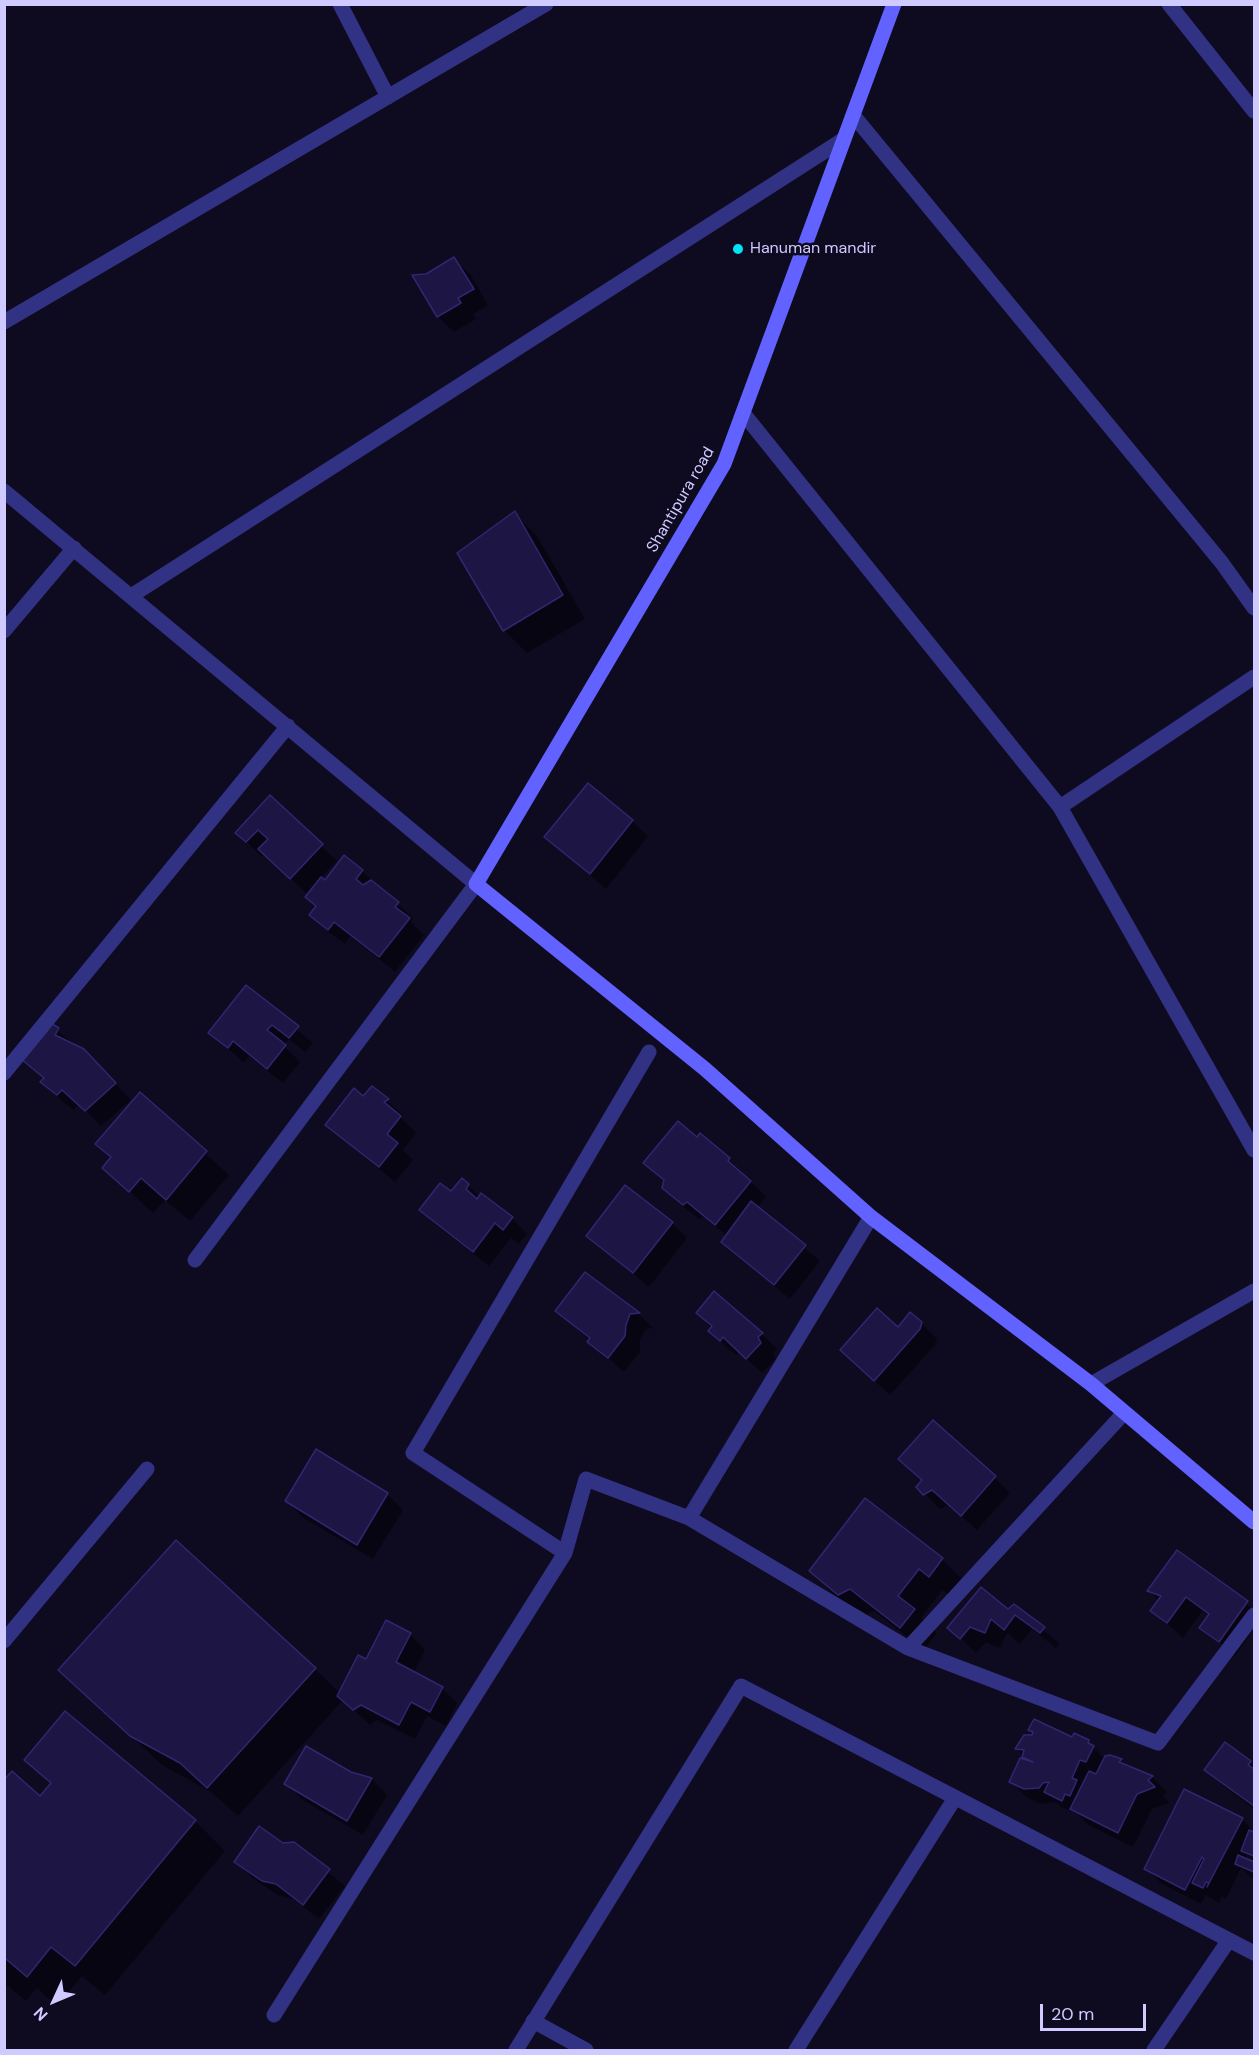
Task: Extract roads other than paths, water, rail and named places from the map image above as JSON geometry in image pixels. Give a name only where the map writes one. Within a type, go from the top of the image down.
[{"type":"street","points":[[340,4],[388,97]]},
{"type":"street","points":[[4,322],[546,4]]},
{"type":"street","name":"Shantipura road","points":[[476,884],[724,464],[894,4]]},
{"type":"street","points":[[1169,4],[1254,111]]},
{"type":"street","points":[[853,115],[1222,563],[1254,608]]},
{"type":"street","points":[[131,596],[844,139]]},
{"type":"street","points":[[743,413],[1060,807],[1254,1150]]},
{"type":"street","points":[[4,491],[476,884],[705,1069],[871,1217],[1091,1384],[1254,1522]]},
{"type":"street","points":[[4,632],[74,548]]},
{"type":"street","points":[[1060,807],[1254,677]]},
{"type":"street","points":[[4,1073],[288,726]]},
{"type":"street","points":[[195,1260],[476,884]]},
{"type":"street","points":[[565,1553],[413,1453],[649,1052]]},
{"type":"street","points":[[689,1518],[871,1217]]},
{"type":"street","points":[[1091,1384],[1254,1291]]},
{"type":"street","points":[[908,1648],[1125,1413]]},
{"type":"street","points":[[4,1641],[147,1469]]},
{"type":"street","points":[[274,2015],[565,1553],[586,1479],[689,1518],[908,1648],[1158,1743],[1254,1615]]},
{"type":"street","points":[[516,2050],[741,1686],[1254,1953]]},
{"type":"street","points":[[796,2050],[955,1798]]},
{"type":"street","points":[[1154,2050],[1229,1940]]},
{"type":"street","points":[[533,2021],[586,2050]]},
{"type":"place","name":"Hanuman mandir","points":[[738,249]]}]
